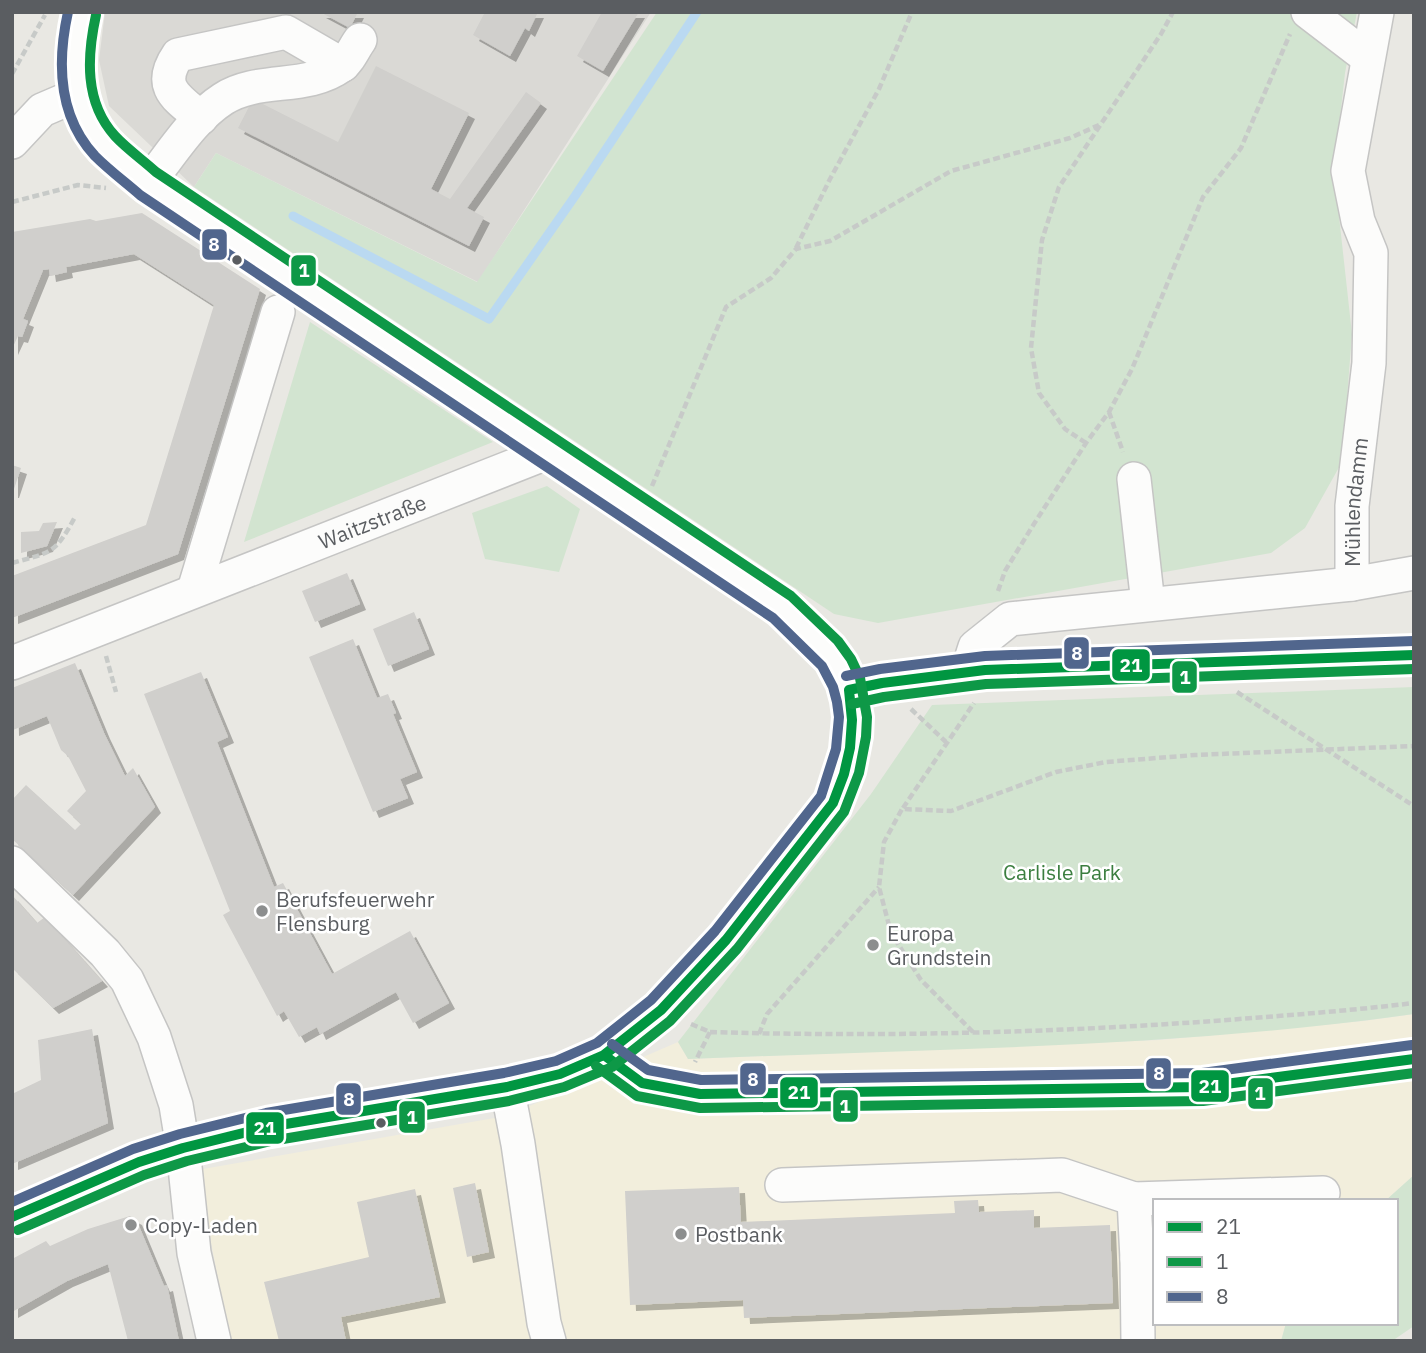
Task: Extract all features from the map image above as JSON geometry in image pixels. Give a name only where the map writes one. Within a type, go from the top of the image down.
[{"type":"street","points":[[12,1217],[139,1162],[183,1147],[268,1126],[507,1087],[560,1074],[604,1055],[661,1010],[726,940],[833,803],[845,776],[851,753],[853,720],[849,690],[839,666],[823,645],[782,607],[148,183],[119,158],[93,131],[76,95],[74,54],[82,12]]},
{"type":"street","name":"Mühlendamm","points":[[976,671],[975,647],[1010,619],[1352,583],[1352,506],[1369,363],[1371,253],[1358,221],[1348,171],[1377,12]]},
{"type":"street","points":[[1301,21],[1368,58]]},
{"type":"street","points":[[148,183],[201,118],[224,98],[249,88],[320,77],[351,53],[286,32],[178,55],[169,69],[169,83],[176,97],[201,118]]},
{"type":"street","points":[[12,142],[42,110],[76,95]]},
{"type":"street","points":[[194,590],[278,312]]},
{"type":"street","name":"Waitzstraße","points":[[12,663],[549,452]]},
{"type":"street","points":[[1135,479],[1148,604]]},
{"type":"street","points":[[1352,583],[1414,573]]},
{"type":"street","points":[[849,690],[882,682],[976,671],[1414,654]]},
{"type":"street","points":[[12,863],[105,953],[127,980],[154,1037],[176,1105],[194,1253],[214,1341]]},
{"type":"street","points":[[604,1055],[642,1083],[700,1094],[1203,1087],[1414,1059]]},
{"type":"street","points":[[507,1087],[549,1341]]},
{"type":"street","points":[[782,1185],[1062,1175],[1134,1199],[1323,1192]]},
{"type":"street","points":[[1134,1199],[1146,1259],[1138,1341]]},
{"type":"path","points":[[640,513],[726,307],[771,278],[796,249],[879,89],[912,12]]},
{"type":"path","points":[[1086,443],[1065,429],[1039,393],[1031,348],[1042,240],[1059,187],[1173,12]]},
{"type":"path","points":[[12,74],[45,15]]},
{"type":"path","points":[[995,596],[1005,571],[1086,443],[1109,412],[1132,369],[1203,197],[1241,148],[1301,21]]},
{"type":"path","points":[[796,249],[830,240],[951,171],[1070,138],[1099,125]]},
{"type":"path","points":[[12,202],[78,184],[107,188],[148,183]]},
{"type":"path","points":[[1109,412],[1135,479]]},
{"type":"path","points":[[12,562],[43,555],[54,549],[62,542],[75,517]]},
{"type":"path","points":[[1221,662],[1227,685],[1414,806]]},
{"type":"path","points":[[973,1032],[922,980],[903,952],[891,933],[879,887],[884,842],[902,809],[975,703],[976,671]]},
{"type":"path","points":[[902,809],[951,811],[1056,772],[1106,762],[1324,748],[1414,746]]},
{"type":"path","points":[[759,1034],[767,1014],[879,887]]},
{"type":"path","points":[[661,1010],[710,1032],[759,1034],[1104,1029],[1414,1003]]},
{"type":"path","points":[[700,1094],[695,1061],[710,1032]]},
{"type":"shaded area","points":[[105,12],[651,12],[478,282],[216,153],[194,187],[109,106],[99,60]]},
{"type":"shaded area","points":[[1414,1014],[1414,1175],[1387,1199],[1153,1199],[1153,1325],[1285,1325],[1281,1341],[230,1341],[197,1170],[506,1116],[678,1042],[688,1059],[1160,1040]]},
{"type":"green space","points":[[657,12],[1357,12],[1345,73],[1334,171],[1352,334],[1342,462],[1305,528],[1271,553],[878,623],[834,614],[194,187],[216,153],[477,282]]},
{"type":"green space","points":[[310,322],[493,442],[244,542]]},
{"type":"green space","points":[[547,486],[580,509],[559,572],[485,559],[472,513]]},
{"type":"green space","name":"Carlisle Park","points":[[1414,687],[1414,1014],[1143,1041],[961,1049],[688,1059],[678,1042],[871,794],[932,705]]},
{"type":"green space","points":[[1414,1175],[1414,1326],[1392,1341],[1281,1341],[1285,1325],[1398,1325],[1398,1199],[1387,1199]]},
{"type":"building","points":[[320,12],[358,12],[350,28]]},
{"type":"building","points":[[485,12],[538,12],[529,31],[525,28],[510,56],[473,35]]},
{"type":"building","points":[[602,12],[639,12],[603,71],[577,56]]},
{"type":"building","points":[[376,66],[469,113],[431,189],[450,199],[526,92],[541,103],[467,208],[484,217],[469,246],[238,128],[253,99],[338,142]]},
{"type":"building","points":[[142,213],[260,289],[178,554],[12,618],[12,576],[146,525],[214,305],[134,254],[66,267],[67,272],[50,276],[49,269],[43,270],[23,319],[28,321],[22,337],[18,336],[12,349],[12,232]]},
{"type":"building","points":[[12,465],[21,468],[13,492],[12,492]]},
{"type":"building","points":[[57,522],[47,546],[21,553],[21,532],[39,531],[43,523]]},
{"type":"building","points":[[347,573],[360,604],[315,622],[302,591]]},
{"type":"building","points":[[414,612],[429,649],[388,666],[373,629]]},
{"type":"building","points":[[353,639],[377,698],[388,694],[396,713],[393,714],[417,772],[400,779],[408,798],[373,812],[309,657]]},
{"type":"building","points":[[75,663],[125,776],[133,768],[155,807],[73,895],[12,839],[12,800],[26,785],[75,830],[81,824],[67,811],[86,791],[68,756],[61,750],[47,716],[13,730],[12,688]]},
{"type":"building","points":[[201,672],[228,737],[217,742],[274,887],[283,883],[332,974],[410,931],[449,1003],[413,1023],[396,992],[320,1034],[317,1027],[299,1037],[284,1011],[277,1016],[223,915],[230,911],[144,694]]},
{"type":"building","points":[[12,895],[37,923],[45,917],[102,981],[53,1008],[12,968]]},
{"type":"building","points":[[92,1029],[108,1123],[12,1164],[12,1094],[41,1080],[38,1040]]},
{"type":"building","points":[[475,1183],[489,1252],[467,1257],[453,1188]]},
{"type":"building","points":[[739,1187],[741,1222],[955,1213],[954,1201],[978,1200],[979,1212],[1034,1210],[1034,1228],[1110,1225],[1113,1303],[744,1318],[743,1300],[630,1305],[625,1191]]},
{"type":"building","points":[[415,1189],[440,1297],[341,1317],[346,1341],[279,1341],[264,1282],[369,1257],[357,1202]]},
{"type":"building","points":[[130,1216],[136,1219],[164,1286],[167,1285],[179,1341],[128,1341],[108,1264],[67,1281],[12,1312],[12,1259],[46,1241],[50,1246],[88,1229]]},
{"type":"waterway","points":[[293,216],[489,319],[575,196],[697,12]]},
{"type":"transit line","name":"8","points":[[12,1202],[133,1149],[180,1134],[266,1113],[504,1073],[556,1061],[597,1043],[651,1000],[715,931],[821,796],[836,749],[839,717],[833,687],[822,666],[773,618],[140,195],[100,161],[83,140],[67,106],[62,50],[68,12]]},
{"type":"transit line","name":"1","points":[[18,1230],[144,1175],[187,1161],[271,1141],[509,1101],[564,1087],[612,1067],[670,1021],[737,949],[844,812],[859,773],[866,737],[867,717],[860,678],[851,659],[838,641],[791,596],[156,172],[120,141],[105,123],[93,94],[90,62],[96,15]]},
{"type":"transit line","name":"8","points":[[846,676],[985,656],[1414,641]]},
{"type":"transit line","name":"21","points":[[849,690],[882,683],[985,670],[1414,655]]},
{"type":"transit line","name":"1","points":[[852,704],[884,697],[986,684],[1414,669]]},
{"type":"transit line","name":"21","points":[[12,1217],[139,1162],[183,1148],[268,1127],[507,1087],[560,1074],[604,1055],[661,1010],[726,940],[833,803],[850,748],[852,720],[849,690]]},
{"type":"transit line","name":"8","points":[[612,1044],[648,1070],[701,1080],[1202,1073],[1412,1045]]},
{"type":"transit line","name":"21","points":[[604,1055],[642,1083],[700,1094],[1203,1087],[1414,1059]]},
{"type":"transit line","name":"1","points":[[596,1066],[637,1096],[700,1108],[1203,1101],[1414,1073]]},
{"type":"place","name":"Berufsfeuerwehr Flensburg","points":[[262,911]]},
{"type":"place","name":"Europa Grundstein","points":[[873,945]]},
{"type":"place","name":"Copy-Laden","points":[[131,1225]]},
{"type":"place","name":"Postbank","points":[[681,1234]]}]
